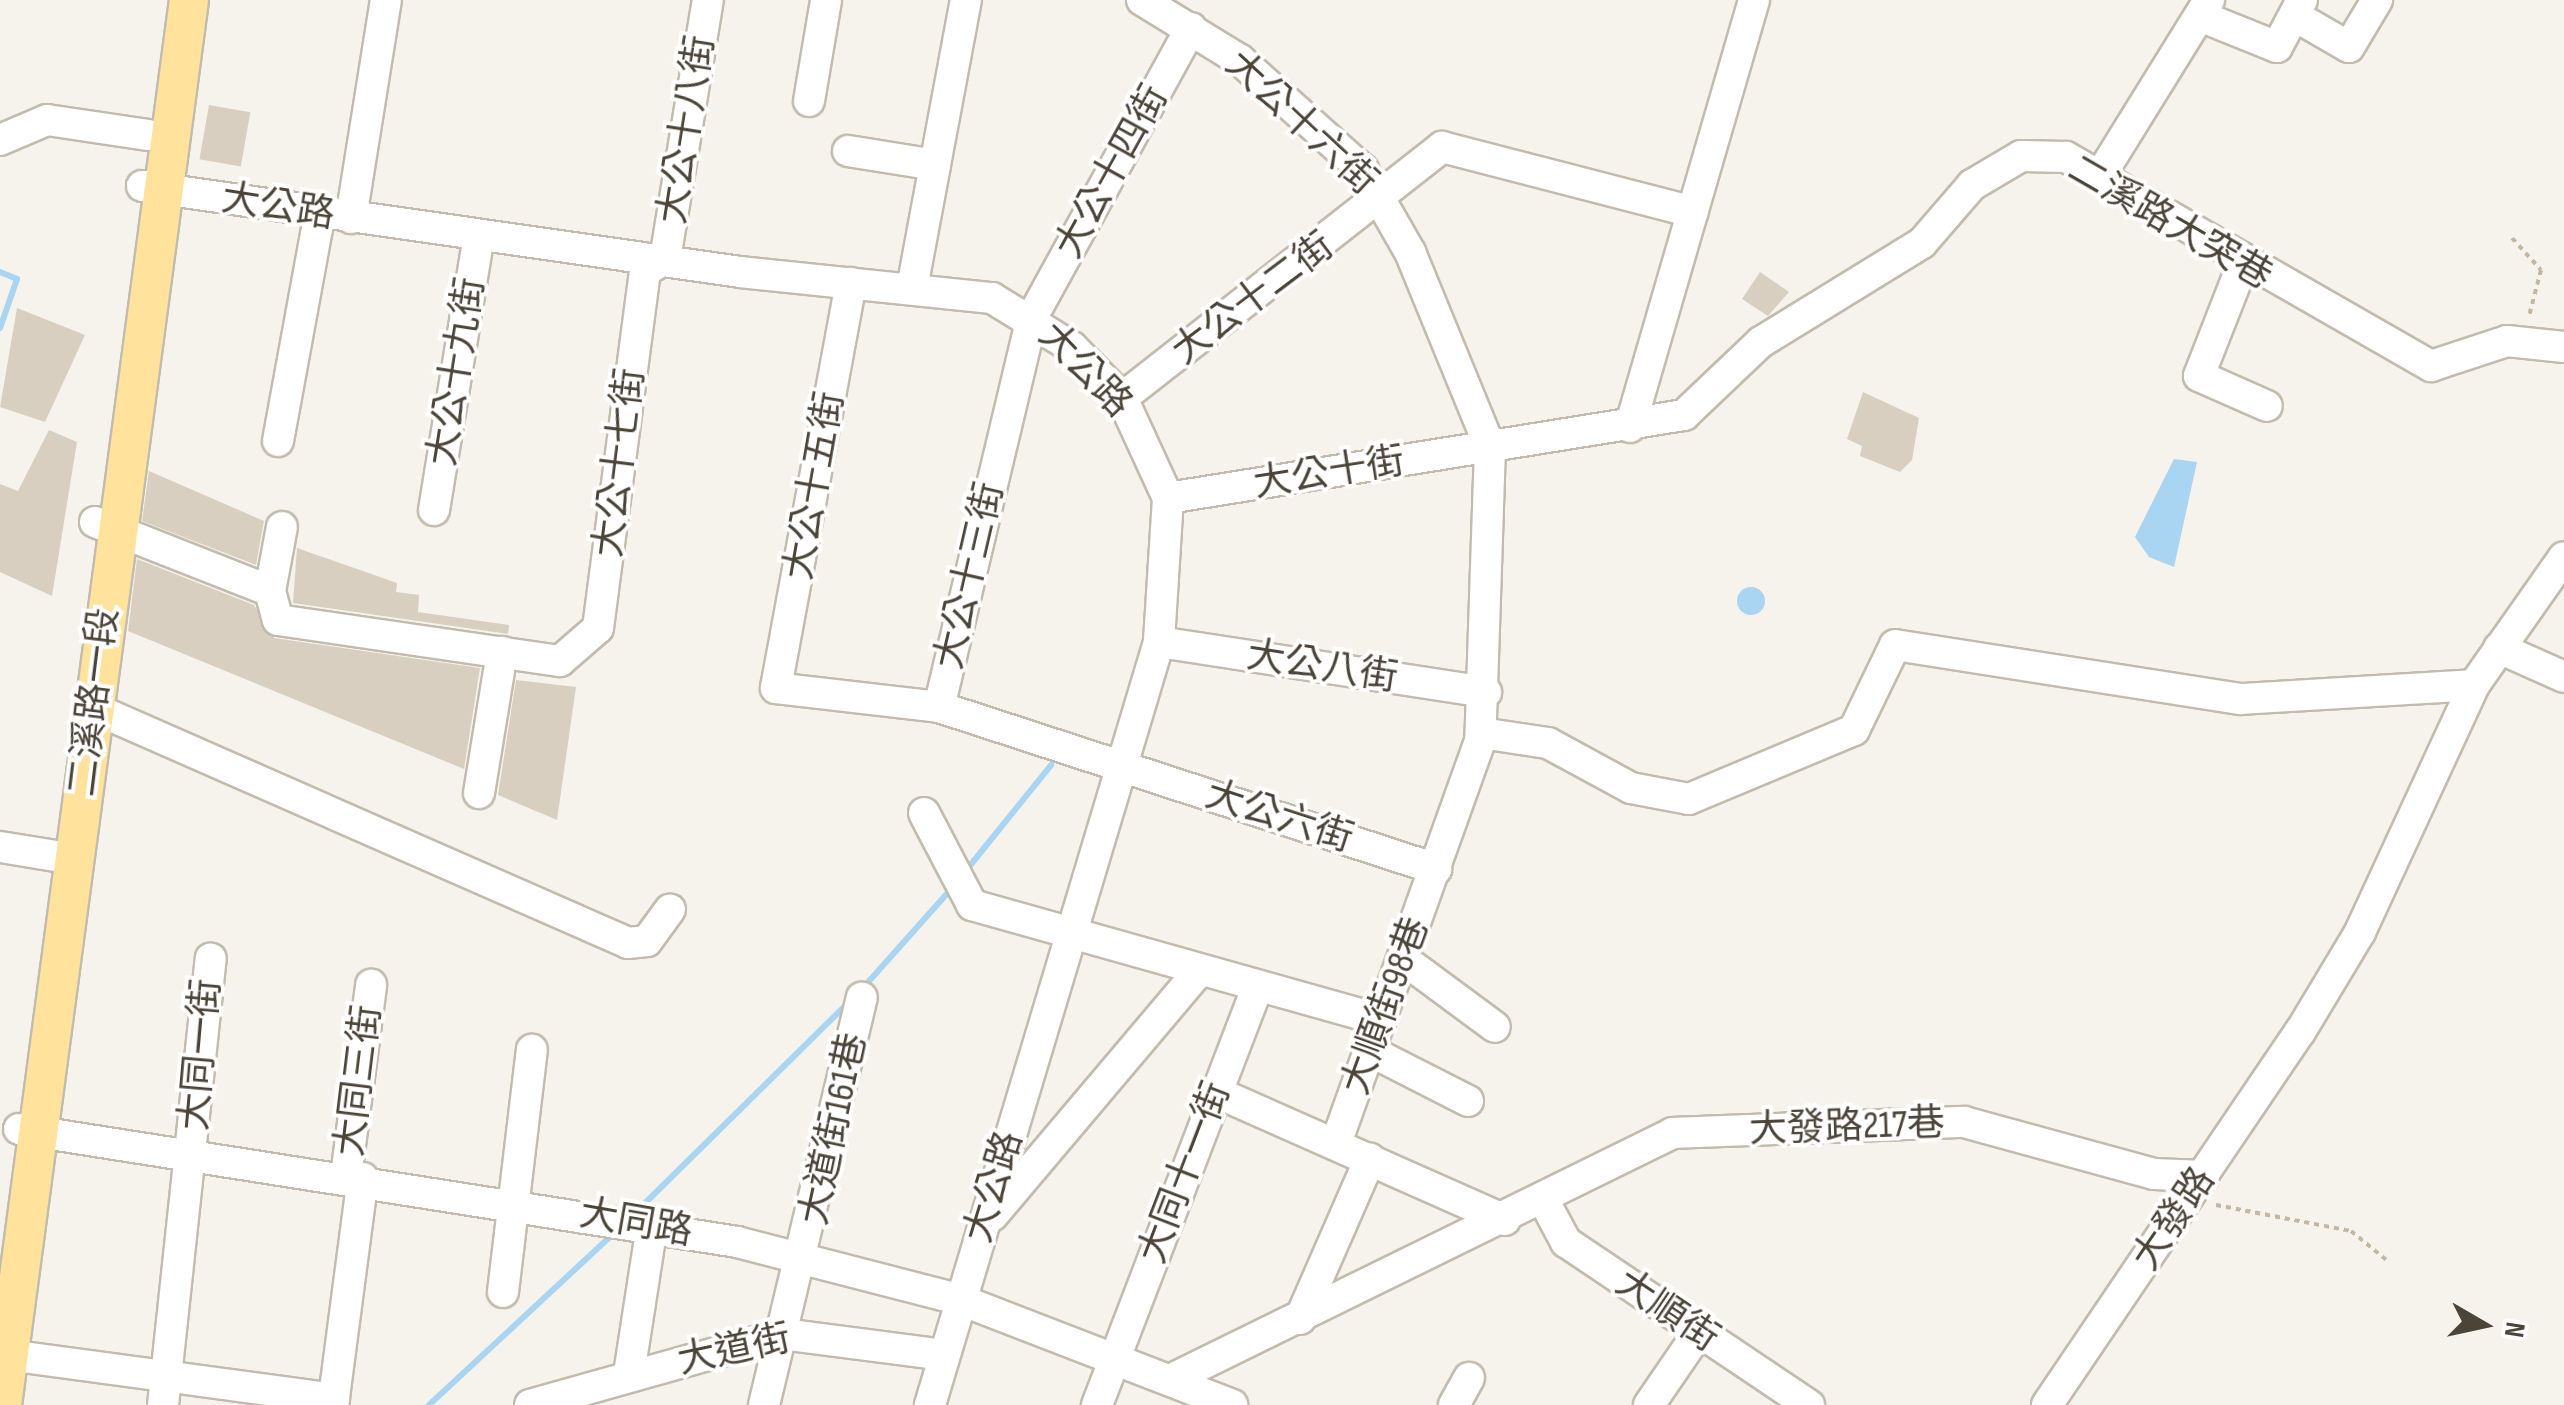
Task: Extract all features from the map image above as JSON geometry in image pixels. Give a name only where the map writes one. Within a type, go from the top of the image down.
[{"type":"main road","name":"二溪路一段","points":[[153,188],[149,135],[166,0]]},
{"type":"main road","name":"二溪路一段","points":[[0,1264],[29,1130],[153,188],[190,0]]},
{"type":"main road","name":"二溪路一段","points":[[63,857],[93,708],[106,524]]},
{"type":"main road","name":"二溪路一段","points":[[2,1405],[9,1355],[12,1204]]},
{"type":"street","points":[[351,218],[386,0]]},
{"type":"street","name":"大公十八街","points":[[665,259],[708,0]]},
{"type":"street","points":[[810,101],[826,0]]},
{"type":"street","points":[[912,288],[966,0]]},
{"type":"street","name":"大公十六街","points":[[1142,0],[1191,28],[1281,96],[1384,200],[1490,447]]},
{"type":"street","points":[[1630,426],[1754,0]]},
{"type":"street","points":[[2100,176],[2204,8],[2266,48],[2285,40],[2299,8],[2348,47],[2377,0]]},
{"type":"street","name":"大公十四街","points":[[1032,316],[1191,28]]},
{"type":"street","points":[[0,140],[47,120],[149,135]]},
{"type":"street","name":"大公十二街","points":[[1122,398],[1384,200],[1442,147],[1692,212]]},
{"type":"street","points":[[848,151],[935,166]]},
{"type":"street","name":"二溪路大突巷","points":[[1490,447],[1684,415],[1761,342],[1922,243],[1972,185],[2021,156],[2066,156],[2242,266],[2430,366],[2520,341],[2564,347]]},
{"type":"street","name":"大公路","points":[[153,188],[480,235],[992,298],[1032,316],[1122,398],[1168,498],[1159,642],[958,1299],[930,1405]]},
{"type":"street","points":[[278,441],[320,213]]},
{"type":"street","name":"大公十九街","points":[[434,510],[480,235]]},
{"type":"street","name":"大公十七街","points":[[502,652],[560,661],[598,628],[645,271],[665,259]]},
{"type":"street","points":[[2242,266],[2199,376],[2267,406]]},
{"type":"street","name":"大公十五街","points":[[851,283],[776,688],[939,707]]},
{"type":"street","name":"大公十三街","points":[[1032,316],[939,707],[1122,766]]},
{"type":"street","points":[[1436,869],[1480,732],[1486,692],[1490,447]]},
{"type":"street","name":"大公十街","points":[[1168,498],[1490,447]]},
{"type":"street","points":[[106,524],[270,591]]},
{"type":"street","points":[[282,527],[270,591],[278,620],[502,652],[479,792]]},
{"type":"street","points":[[1480,732],[1548,743],[1631,788],[1688,799],[1854,730],[1895,645],[2242,699],[2474,685],[2564,558]]},
{"type":"street","name":"大公八街","points":[[1159,642],[1486,692]]},
{"type":"street","points":[[2499,648],[2564,677]]},
{"type":"street","name":"大發路","points":[[2047,1405],[2198,1188],[2360,932],[2474,685]]},
{"type":"street","points":[[93,708],[628,943],[648,941],[670,909]]},
{"type":"street","name":"大公六街","points":[[1122,766],[1436,869]]},
{"type":"street","points":[[924,813],[972,904],[1381,1020]]},
{"type":"street","points":[[0,848],[63,857]]},
{"type":"street","name":"大順街98巷","points":[[1336,1144],[1436,869]]},
{"type":"street","name":"大同一街","points":[[163,1405],[210,959]]},
{"type":"street","points":[[1403,959],[1496,1027]]},
{"type":"street","points":[[981,1229],[1200,970]]},
{"type":"street","name":"大同三街","points":[[334,1402],[371,985]]},
{"type":"street","name":"大同十一街","points":[[1097,1405],[1111,1360],[1258,986]]},
{"type":"street","name":"大道街161巷","points":[[764,1405],[805,1259],[862,998]]},
{"type":"street","points":[[503,1292],[532,1050]]},
{"type":"street","points":[[1370,1051],[1468,1101]]},
{"type":"street","points":[[1216,1092],[1505,1220]]},
{"type":"street","name":"大發路217巷","points":[[1505,1220],[1673,1133],[1964,1122],[2198,1188]]},
{"type":"street","name":"大同路","points":[[29,1130],[512,1202],[805,1259],[958,1299],[1232,1405]]},
{"type":"street","points":[[1300,1320],[1370,1159]]},
{"type":"street","name":"大順街","points":[[1544,1201],[1566,1242],[1809,1405]]},
{"type":"street","points":[[1172,1379],[1505,1220]]},
{"type":"street","points":[[629,1374],[635,1223]]},
{"type":"street","points":[[1649,1405],[1699,1332]]},
{"type":"street","name":"大道街","points":[[530,1405],[782,1334],[944,1355]]},
{"type":"street","points":[[9,1355],[167,1372],[334,1402]]},
{"type":"path","points":[[2512,238],[2541,270],[2520,341]]},
{"type":"path","points":[[2198,1188],[2351,1231],[2389,1262]]},
{"type":"water","points":[[2174,459],[2197,462],[2174,567],[2149,557],[2135,537]]},
{"type":"water","points":[[1751,587],[1761,591],[1765,601],[1761,611],[1751,615],[1741,611],[1737,601],[1741,591]]},
{"type":"building","points":[[209,105],[250,112],[241,166],[199,159]]},
{"type":"building","points":[[1760,272],[1789,292],[1768,316],[1742,299]]},
{"type":"building","points":[[17,308],[85,335],[45,422],[0,407]]},
{"type":"building","points":[[1863,392],[1919,418],[1912,460],[1900,472],[1860,456],[1862,446],[1847,439]]},
{"type":"building","points":[[49,430],[77,442],[52,596],[0,572],[0,484],[18,491]]},
{"type":"building","points":[[149,471],[264,521],[256,565],[142,521]]},
{"type":"building","points":[[297,548],[397,583],[396,592],[419,595],[418,612],[509,625],[508,634],[293,603]]},
{"type":"building","points":[[137,559],[254,605],[274,638],[480,668],[464,769],[128,631]]},
{"type":"building","points":[[516,680],[576,687],[557,820],[498,795]]},
{"type":"waterway","points":[[0,272],[17,279],[0,328]]},
{"type":"waterway","points":[[964,873],[1051,765]]},
{"type":"waterway","points":[[862,989],[953,887]]},
{"type":"waterway","points":[[634,1214],[849,1002]]},
{"type":"waterway","points":[[429,1405],[614,1233]]}]
